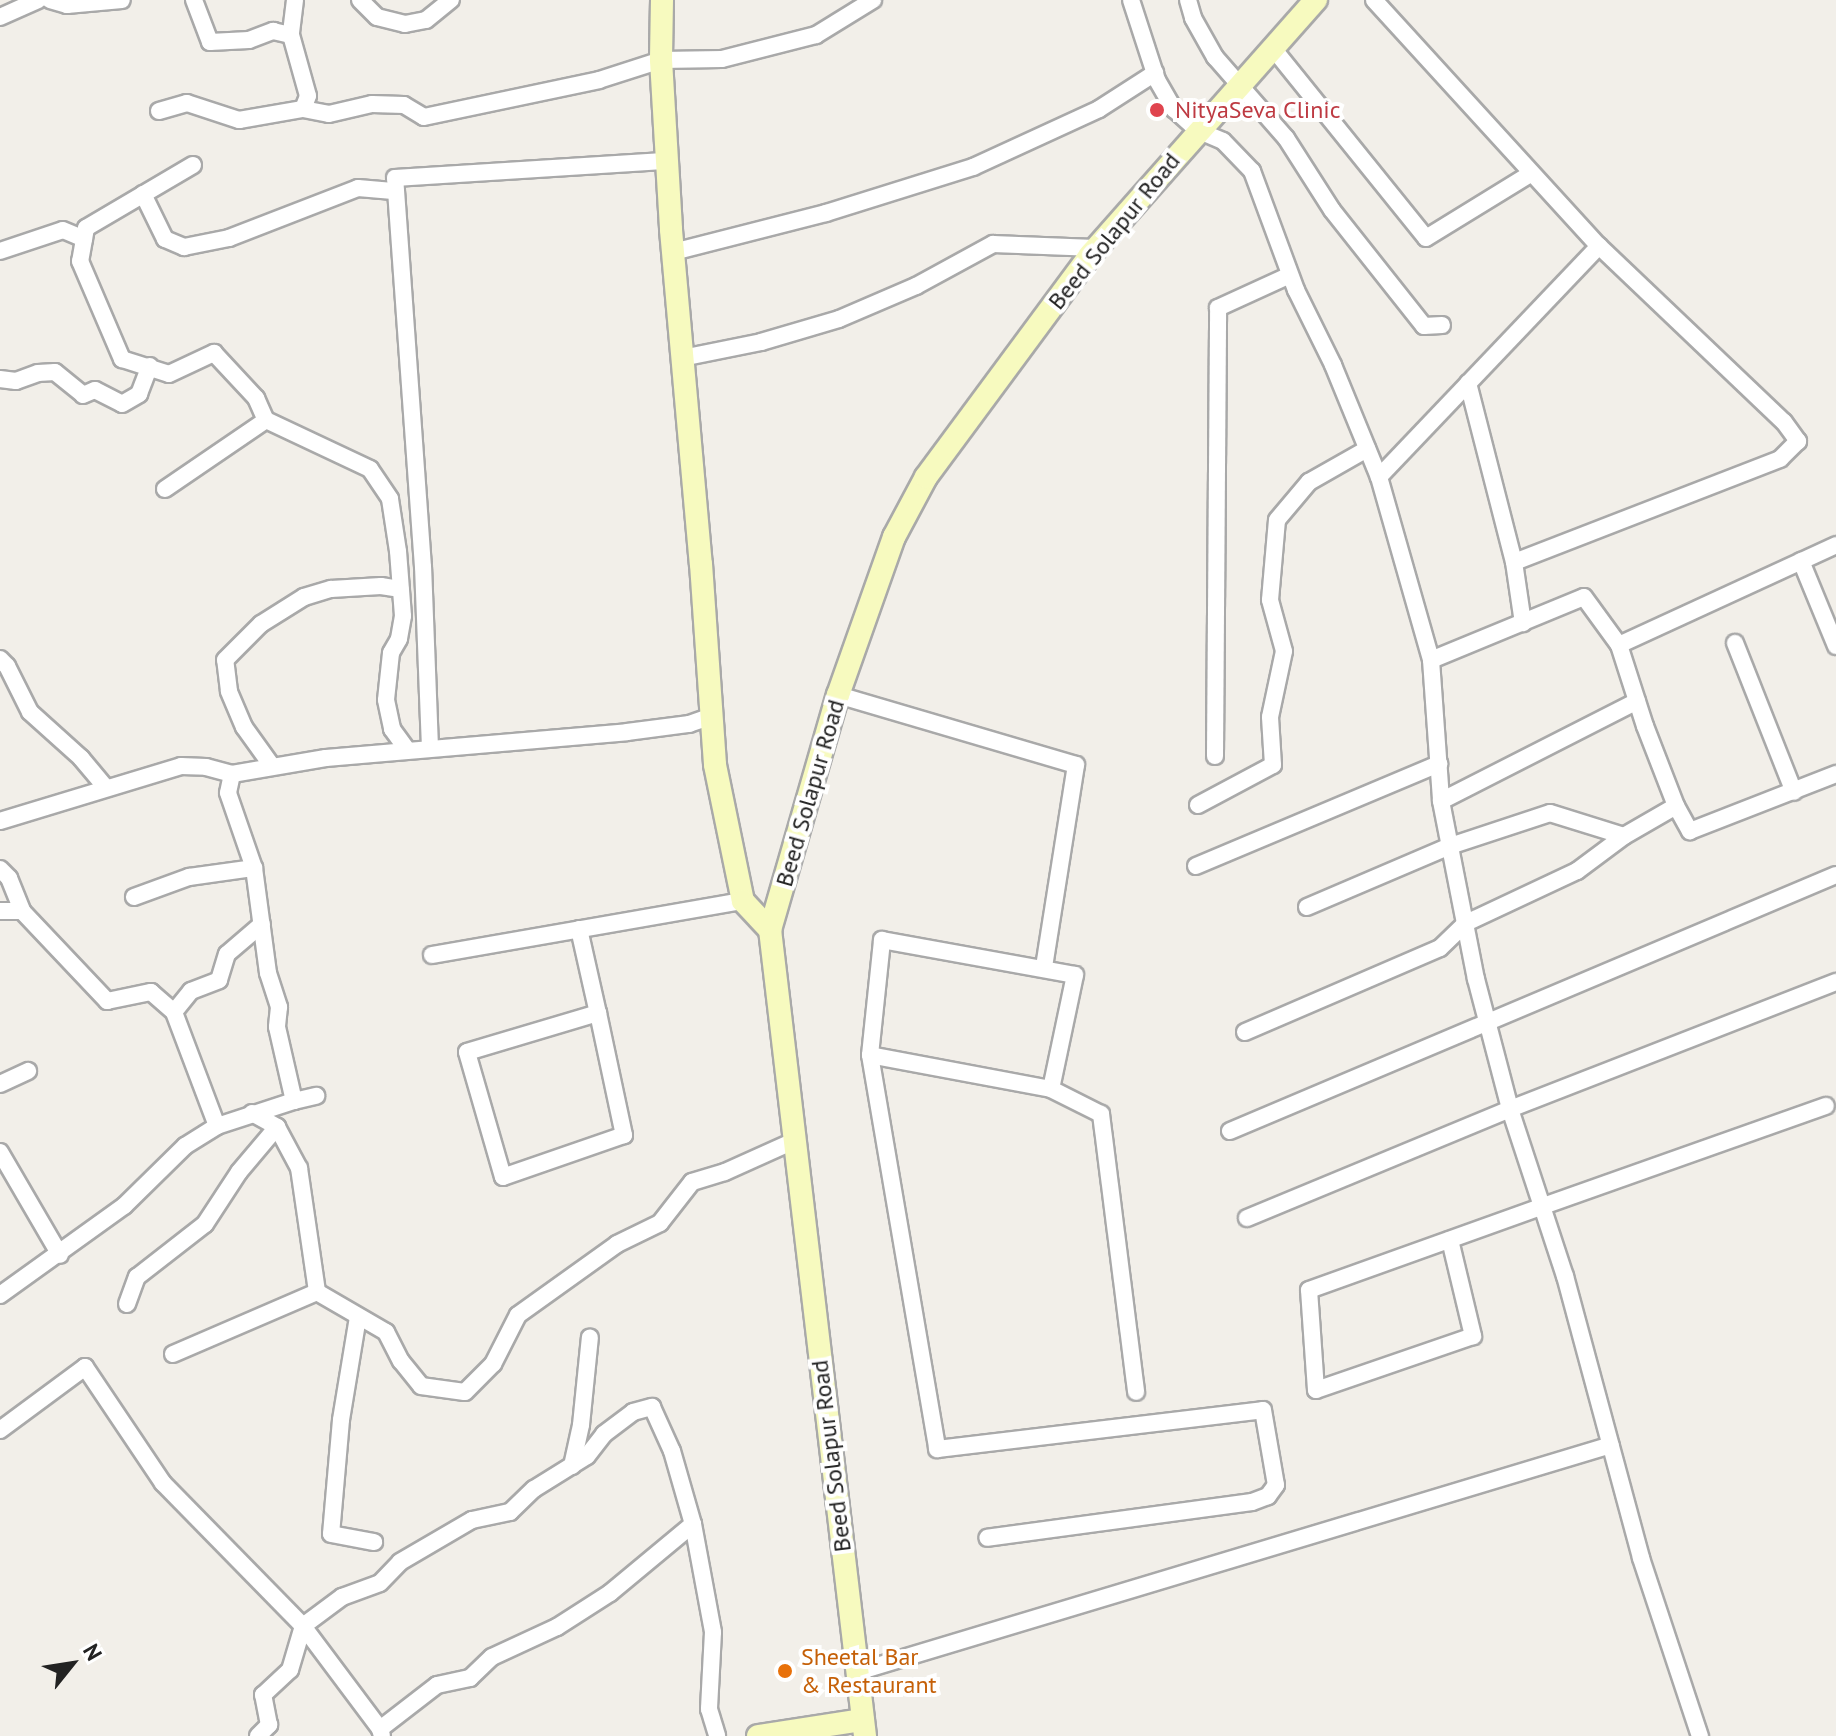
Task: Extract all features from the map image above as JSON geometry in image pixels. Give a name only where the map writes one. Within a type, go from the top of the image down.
[{"type":"main road","points":[[662,0],[661,60],[673,252],[715,765],[743,901],[770,930]]},
{"type":"main road","name":"Beed Solapur Road","points":[[864,1728],[770,930],[838,695],[894,537],[926,477],[1095,248],[1316,0]]},
{"type":"main road","points":[[758,1736],[864,1728]]},
{"type":"street","points":[[0,17],[38,0]]},
{"type":"street","points":[[50,0],[67,5],[122,0]]},
{"type":"street","points":[[194,0],[210,42],[249,40],[273,31],[291,35]]},
{"type":"street","points":[[295,0],[291,35],[308,96],[303,109]]},
{"type":"street","points":[[360,0],[377,17],[405,24],[426,20],[451,0]]},
{"type":"street","points":[[159,111],[187,103],[239,120],[303,109],[329,114],[372,104],[404,105],[424,117],[599,80],[661,60],[722,59],[816,35],[873,0]]},
{"type":"street","points":[[1131,0],[1155,73],[1174,109],[1197,130],[1223,141],[1252,171],[1290,275],[1379,477],[1431,660],[1441,801],[1487,1023],[1510,1109],[1543,1206],[1653,1596],[1700,1736]]},
{"type":"street","points":[[1188,0],[1193,18],[1215,57],[1286,138],[1332,210],[1424,326],[1442,325]]},
{"type":"street","points":[[1374,0],[1599,246],[1784,422],[1798,441],[1780,459],[1514,562]]},
{"type":"street","points":[[1272,47],[1426,238],[1530,174]]},
{"type":"street","points":[[673,252],[826,213],[973,167],[1099,109],[1155,73]]},
{"type":"street","points":[[430,748],[423,567],[395,178],[667,161]]},
{"type":"street","points":[[193,165],[86,228],[80,261],[122,359],[169,374],[214,353],[256,398],[266,420],[321,448],[350,457],[380,481],[390,499],[403,616],[399,639],[391,653],[386,700],[392,729],[407,750]]},
{"type":"street","points":[[143,194],[165,239],[184,247],[229,238],[358,188],[396,191]]},
{"type":"street","points":[[0,251],[63,230],[84,239]]},
{"type":"street","points":[[682,358],[761,342],[839,319],[916,286],[993,244],[1095,248]]},
{"type":"street","points":[[1379,477],[1599,246]]},
{"type":"street","points":[[1215,756],[1218,308],[1290,275]]},
{"type":"street","points":[[0,379],[16,381],[38,373],[55,372],[83,395],[95,390],[122,404],[139,394],[150,366]]},
{"type":"street","points":[[1468,383],[1514,562],[1523,623]]},
{"type":"street","points":[[165,489],[266,420]]},
{"type":"street","points":[[1198,805],[1273,765],[1270,717],[1284,651],[1270,600],[1277,520],[1309,482],[1367,449]]},
{"type":"street","points":[[1619,645],[1836,545]]},
{"type":"street","points":[[1801,561],[1836,646]]},
{"type":"street","points":[[272,766],[244,727],[229,691],[225,660],[243,638],[279,609],[304,597],[331,589],[381,586],[401,589]]},
{"type":"street","points":[[1431,660],[1584,597],[1619,645],[1676,806],[1690,831],[1836,774]]},
{"type":"street","points":[[1735,643],[1794,792]]},
{"type":"street","points":[[0,659],[7,666],[30,712],[81,758],[105,787]]},
{"type":"street","points":[[838,695],[1076,765],[1044,968]]},
{"type":"street","points":[[1441,801],[1637,701]]},
{"type":"street","points":[[0,821],[181,766],[206,767],[232,774],[272,766],[407,750],[627,732],[689,724],[712,716]]},
{"type":"street","points":[[1196,866],[1439,764]]},
{"type":"street","points":[[232,774],[228,793],[254,868],[268,973],[279,1007],[277,1027],[294,1101]]},
{"type":"street","points":[[1245,1032],[1440,948],[1466,923],[1577,871],[1624,836],[1676,806]]},
{"type":"street","points":[[1307,907],[1450,846],[1550,813],[1624,836]]},
{"type":"street","points":[[134,897],[189,877],[254,868]]},
{"type":"street","points":[[0,869],[9,878],[22,911],[107,1001],[151,992],[174,1012],[217,1126]]},
{"type":"street","points":[[1230,1131],[1836,875]]},
{"type":"street","points":[[432,955],[743,901]]},
{"type":"street","points":[[0,911],[22,911]]},
{"type":"street","points":[[174,1012],[191,991],[219,980],[227,954],[262,924]]},
{"type":"street","points":[[579,929],[598,1013],[624,1135],[503,1177],[467,1052],[598,1013]]},
{"type":"street","points":[[987,1538],[1252,1502],[1268,1496],[1276,1485],[1263,1410],[937,1449],[870,1055],[882,940],[1075,975],[1051,1089]]},
{"type":"street","points":[[1247,1218],[1510,1109],[1836,982]]},
{"type":"street","points":[[870,1055],[1051,1089],[1101,1114],[1136,1392]]},
{"type":"street","points":[[0,1084],[28,1071]]},
{"type":"street","points":[[0,1295],[60,1255],[124,1206],[185,1146],[217,1126],[316,1096]]},
{"type":"street","points":[[1450,1240],[1473,1336],[1316,1390],[1309,1290],[1826,1106]]},
{"type":"street","points":[[252,1113],[277,1127],[299,1168],[317,1292]]},
{"type":"street","points":[[127,1304],[137,1277],[205,1224],[239,1172],[277,1127]]},
{"type":"street","points":[[317,1292],[386,1332],[401,1361],[421,1386],[465,1392],[493,1364],[518,1315],[617,1244],[660,1223],[692,1182],[725,1172],[794,1141]]},
{"type":"street","points":[[0,1152],[60,1255]]},
{"type":"street","points":[[173,1354],[317,1292]]},
{"type":"street","points":[[358,1317],[341,1420],[331,1534],[374,1542]]},
{"type":"street","points":[[572,1466],[581,1425],[590,1337]]},
{"type":"street","points":[[0,1430],[85,1367],[163,1483],[303,1626],[381,1733],[437,1685],[470,1678],[492,1657],[557,1627],[610,1593],[693,1524]]},
{"type":"street","points":[[258,1736],[269,1725],[263,1695],[290,1670],[303,1626],[342,1597],[380,1583],[400,1562],[472,1520],[510,1512],[534,1489],[572,1466],[633,1412],[652,1407],[672,1451],[693,1524],[713,1632],[709,1709],[717,1736]]},
{"type":"street","points":[[857,1672],[1611,1445]]},
{"type":"place","name":"NityaSeva Clinic","points":[[1157,110]]},
{"type":"place","name":"Sheetal Bar & Restaurant","points":[[785,1671]]}]
